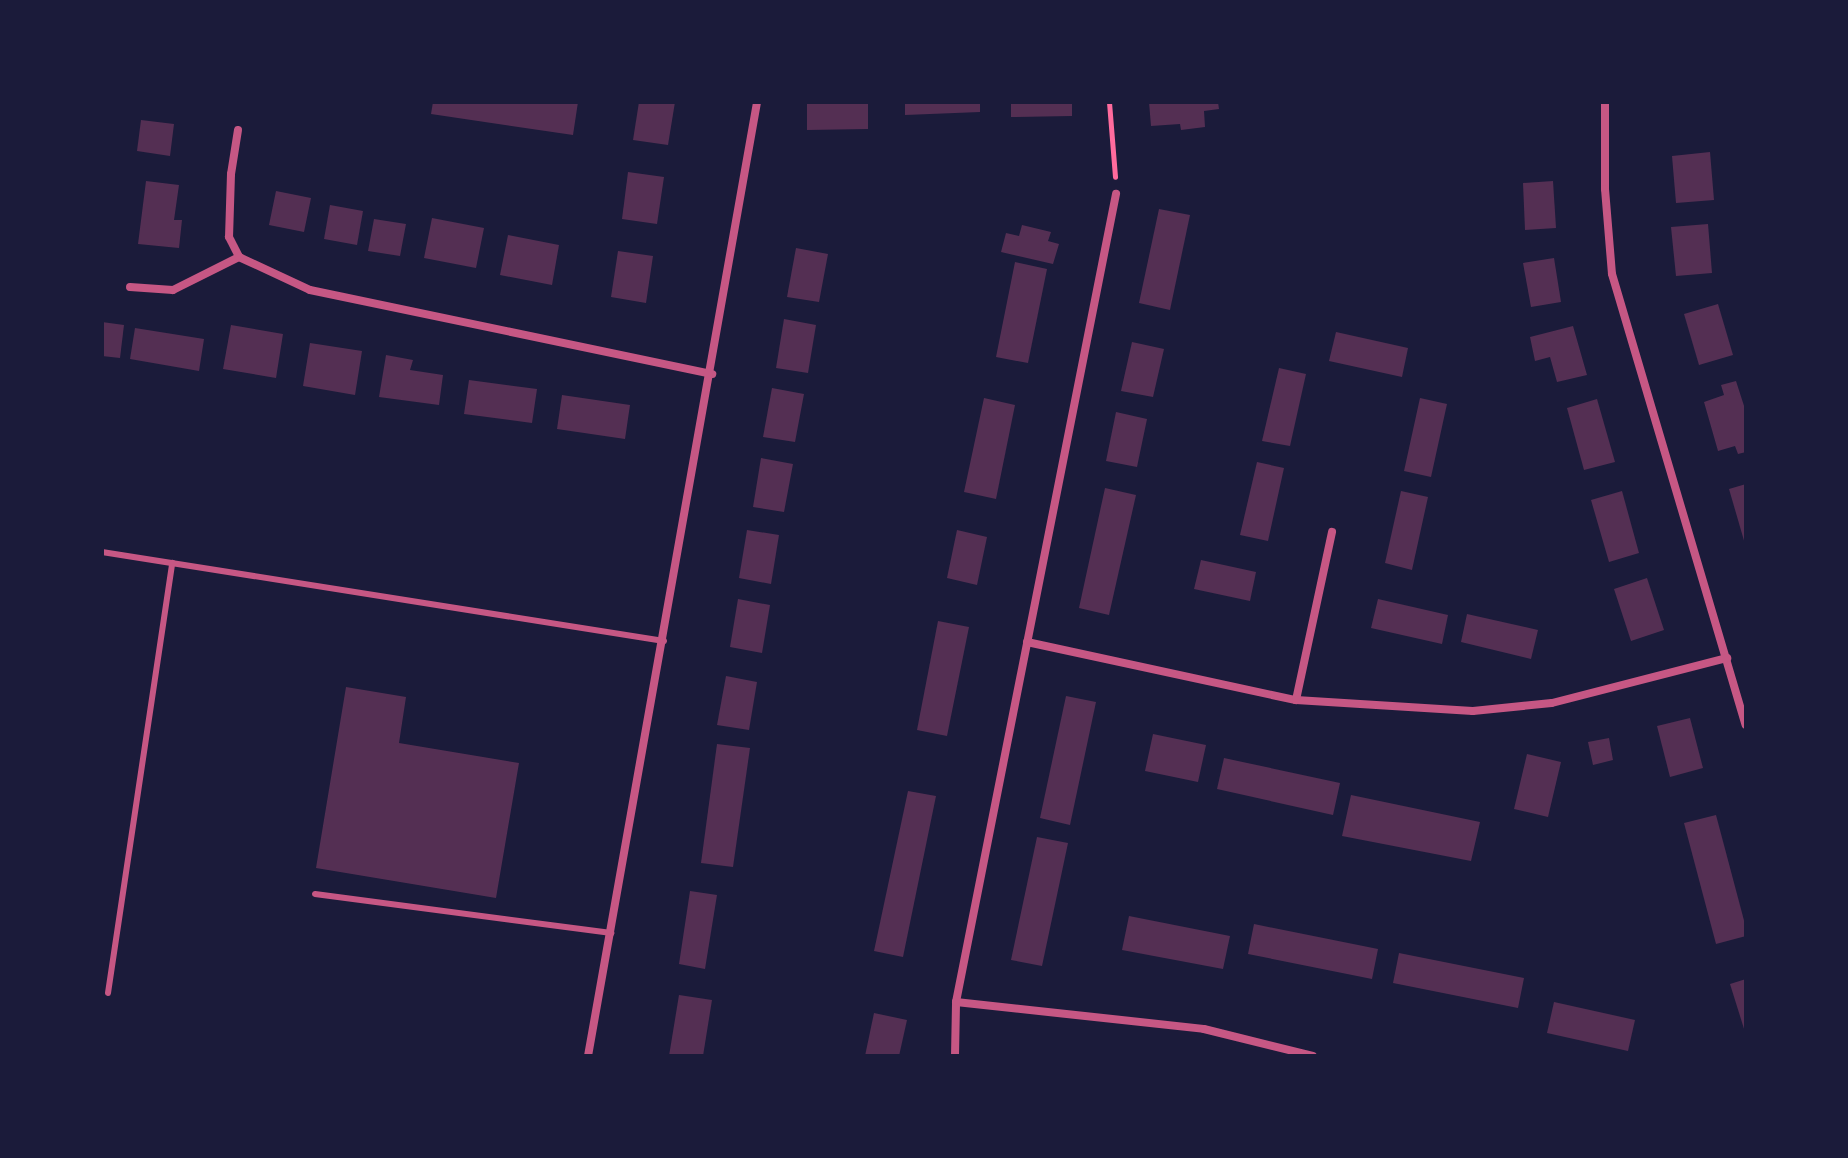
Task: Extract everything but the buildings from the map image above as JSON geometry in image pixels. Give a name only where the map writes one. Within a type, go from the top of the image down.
[{"type":"street","points":[[588,1056],[712,374],[757,102]]},
{"type":"street","points":[[1605,102],[1605,189],[1612,274],[1746,725]]},
{"type":"street","points":[[238,130],[231,174],[229,237],[239,257],[310,290],[712,374]]},
{"type":"street","points":[[955,1056],[956,1002],[1116,194]]},
{"type":"street","points":[[130,287],[173,290],[239,257]]},
{"type":"street","points":[[1296,700],[1332,532]]},
{"type":"street","points":[[1027,642],[1296,700],[1473,711],[1552,703],[1727,658]]},
{"type":"street","points":[[956,1002],[1204,1029],[1313,1056]]},
{"type":"lane","points":[[102,552],[664,641]]},
{"type":"lane","points":[[108,993],[172,563]]},
{"type":"lane","points":[[315,894],[611,933]]},
{"type":"path","points":[[1109,102],[1116,194]]}]
